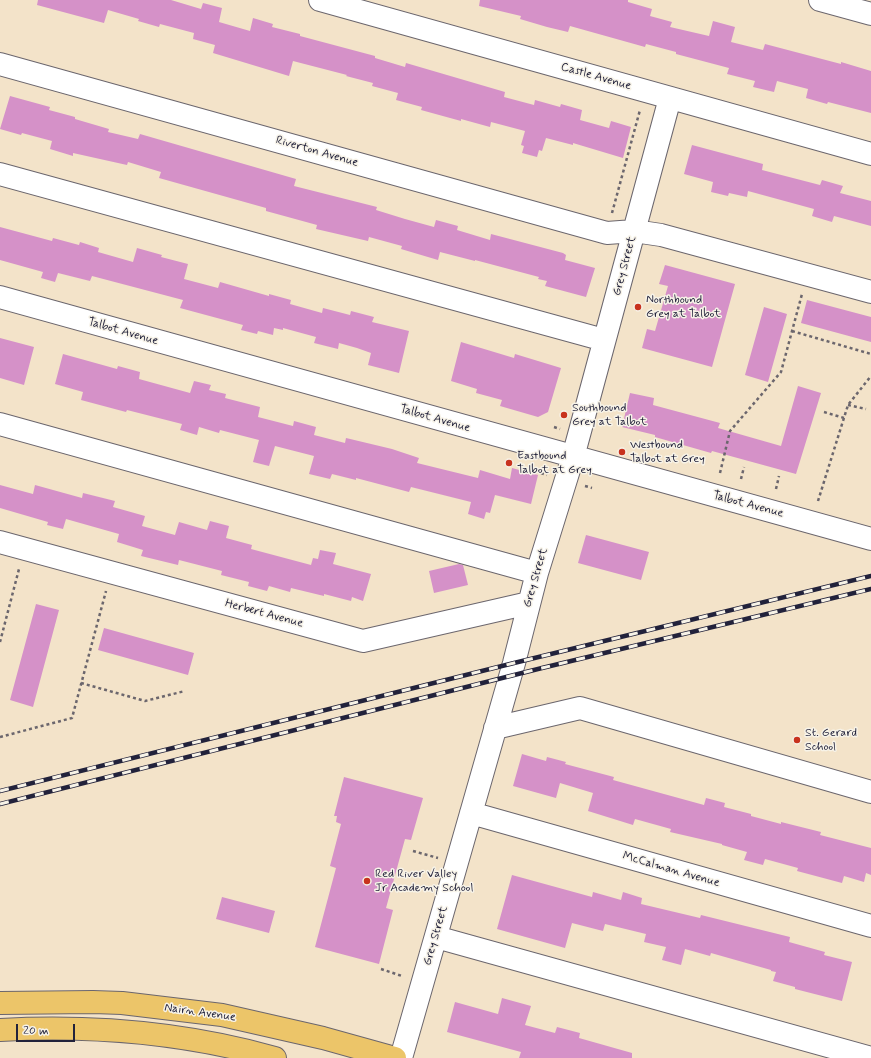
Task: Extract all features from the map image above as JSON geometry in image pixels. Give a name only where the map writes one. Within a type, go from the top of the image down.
[{"type":"main road","name":"Nairn Avenue","points":[[0,1003],[122,1003],[222,1015],[323,1038],[395,1058]]},
{"type":"main road","points":[[0,1030],[62,1028],[127,1032],[222,1045],[275,1058]]},
{"type":"street","name":"Castle Avenue","points":[[320,0],[871,154]]},
{"type":"street","points":[[820,0],[871,14]]},
{"type":"street","name":"Riverton Avenue","points":[[0,64],[607,233],[634,231],[661,235],[871,292]]},
{"type":"street","name":"Grey Street","points":[[401,1058],[495,728],[537,572],[572,457],[670,98]]},
{"type":"street","points":[[0,174],[604,340]]},
{"type":"street","name":"Talbot Avenue","points":[[0,297],[871,539]]},
{"type":"street","points":[[0,424],[537,572]]},
{"type":"street","name":"Herbert Avenue","points":[[0,542],[363,642],[529,603]]},
{"type":"street","points":[[495,728],[580,708],[871,792]]},
{"type":"street","name":"McCalman Avenue","points":[[471,813],[871,926]]},
{"type":"street","points":[[436,937],[871,1058]]},
{"type":"path","points":[[607,233],[646,91]]},
{"type":"path","points":[[720,473],[730,431],[781,372],[807,274]]},
{"type":"path","points":[[792,331],[871,354]]},
{"type":"path","points":[[818,501],[848,405],[871,376]]},
{"type":"path","points":[[848,405],[866,409]]},
{"type":"path","points":[[824,412],[844,418]]},
{"type":"path","points":[[740,479],[744,467]]},
{"type":"path","points":[[776,489],[779,476]]},
{"type":"path","points":[[0,642],[20,565]]},
{"type":"path","points":[[0,736],[72,718],[107,589]]},
{"type":"path","points":[[81,683],[145,701],[184,691]]},
{"type":"path","points":[[381,969],[402,976]]},
{"type":"building","points":[[38,0],[171,0],[201,9],[203,3],[222,8],[219,22],[250,31],[253,18],[273,24],[272,27],[375,56],[375,58],[405,67],[406,63],[505,92],[504,97],[534,105],[535,100],[560,107],[561,104],[582,110],[580,120],[609,128],[611,121],[631,127],[623,158],[573,143],[573,145],[546,138],[542,151],[539,150],[537,157],[522,153],[524,146],[521,145],[525,131],[491,122],[490,127],[421,110],[422,107],[396,100],[398,93],[372,86],[373,83],[293,61],[289,76],[213,53],[215,45],[193,39],[194,33],[160,24],[159,27],[138,21],[139,19],[108,10],[104,23],[37,5]]},
{"type":"building","points":[[480,0],[628,0],[628,2],[652,9],[650,16],[672,22],[670,27],[709,36],[713,21],[735,27],[731,42],[763,50],[765,44],[841,64],[841,62],[871,71],[871,113],[806,98],[808,89],[777,81],[774,92],[753,87],[755,81],[727,74],[729,68],[676,54],[676,52],[646,44],[645,47],[570,26],[568,32],[547,27],[520,19],[521,16],[479,6]]},
{"type":"building","points":[[10,96],[50,107],[49,110],[109,129],[108,132],[138,139],[140,134],[296,179],[294,186],[377,207],[376,210],[405,219],[434,227],[436,220],[458,226],[457,230],[490,240],[491,234],[563,253],[566,255],[565,260],[595,268],[586,297],[545,286],[547,281],[538,279],[539,277],[475,260],[440,252],[438,260],[401,249],[402,246],[369,237],[368,241],[316,229],[317,225],[266,211],[266,208],[159,178],[161,172],[128,162],[127,165],[73,153],[73,156],[50,149],[52,141],[0,129]]},
{"type":"building","points":[[692,145],[763,164],[762,170],[820,185],[822,180],[843,186],[840,193],[871,201],[871,226],[834,216],[832,222],[812,216],[814,209],[748,191],[747,197],[729,193],[728,196],[711,192],[713,182],[684,174]]},
{"type":"building","points":[[0,227],[52,241],[53,238],[79,245],[80,242],[99,248],[98,252],[133,262],[137,248],[162,255],[161,257],[188,264],[184,279],[218,288],[220,282],[269,296],[269,294],[291,300],[290,304],[322,313],[323,308],[350,315],[351,311],[374,317],[372,322],[409,331],[399,373],[368,365],[371,353],[357,348],[339,343],[338,349],[314,343],[316,337],[283,328],[283,330],[274,328],[273,335],[258,331],[257,334],[241,330],[243,325],[180,308],[183,300],[92,276],[90,281],[58,273],[55,282],[41,278],[43,272],[0,260]]},
{"type":"building","points":[[665,265],[735,284],[712,367],[642,348],[647,329],[655,331],[668,286],[659,284]]},
{"type":"building","points":[[807,300],[871,317],[871,342],[801,323]]},
{"type":"building","points":[[764,307],[787,314],[768,382],[745,375]]},
{"type":"building","points":[[0,338],[34,347],[24,385],[0,378]]},
{"type":"building","points":[[461,342],[514,358],[515,354],[561,368],[548,412],[538,417],[500,406],[502,400],[476,393],[477,389],[451,381]]},
{"type":"building","points":[[63,354],[117,369],[118,366],[140,372],[139,379],[190,393],[194,381],[211,385],[209,390],[226,394],[225,398],[260,407],[258,417],[293,426],[294,421],[316,427],[314,435],[345,443],[346,438],[392,449],[419,458],[417,463],[478,478],[480,470],[510,479],[512,468],[538,475],[531,504],[495,495],[490,513],[486,512],[484,519],[468,514],[471,502],[411,487],[409,492],[356,478],[356,480],[332,474],[330,479],[309,474],[314,456],[275,446],[269,466],[253,462],[259,440],[220,430],[219,433],[199,427],[197,435],[180,430],[182,424],[127,410],[126,412],[81,400],[83,392],[55,384]]},
{"type":"building","points":[[798,386],[821,393],[796,474],[712,451],[711,453],[655,437],[655,435],[622,427],[630,393],[654,398],[653,405],[720,423],[718,428],[781,446]]},
{"type":"building","points":[[0,485],[33,494],[35,485],[82,498],[83,493],[115,501],[113,507],[145,516],[142,526],[175,535],[179,522],[207,530],[210,521],[229,526],[226,538],[252,545],[251,549],[311,565],[313,558],[318,559],[320,550],[336,553],[333,564],[371,574],[363,601],[352,597],[351,601],[291,588],[290,592],[269,586],[267,591],[248,586],[249,582],[221,575],[222,571],[179,560],[178,565],[141,556],[143,550],[117,542],[119,534],[66,519],[63,529],[47,525],[48,522],[0,508]]},
{"type":"building","points":[[586,535],[649,552],[641,580],[578,563]]},
{"type":"building","points":[[459,564],[463,565],[468,585],[434,593],[429,571]]},
{"type":"building","points":[[36,604],[59,610],[33,707],[10,700]]},
{"type":"building","points":[[104,628],[194,653],[188,675],[98,650]]},
{"type":"building","points":[[522,754],[546,761],[547,757],[566,762],[565,764],[614,777],[613,780],[704,805],[706,798],[725,803],[724,807],[751,814],[751,816],[821,832],[820,835],[871,848],[871,875],[866,873],[864,882],[844,876],[842,883],[797,871],[798,868],[765,859],[763,865],[744,860],[747,852],[722,844],[670,832],[671,829],[635,819],[633,825],[588,811],[593,793],[560,783],[556,798],[513,786]]},
{"type":"building","name":"Red River Valley Jr Academy School","points":[[344,777],[423,798],[411,840],[405,839],[386,908],[393,910],[379,964],[315,947],[336,868],[330,866],[341,824],[336,822],[337,816],[334,816]]},
{"type":"building","points":[[512,875],[592,897],[593,892],[621,900],[623,892],[642,898],[641,904],[700,918],[701,915],[790,937],[789,942],[825,952],[824,955],[852,962],[842,1001],[795,989],[795,987],[773,981],[776,972],[711,953],[710,956],[685,949],[681,965],[662,960],[666,947],[644,942],[646,934],[605,924],[603,931],[572,923],[565,948],[497,929]]},
{"type":"building","points":[[222,897],[275,911],[269,933],[216,919]]},
{"type":"building","points":[[502,998],[531,1006],[525,1025],[555,1033],[557,1027],[580,1033],[579,1038],[632,1053],[632,1058],[519,1058],[521,1052],[447,1032],[455,1002],[498,1014]]},
{"type":"railway","points":[[0,791],[871,576]]},
{"type":"railway","points":[[0,804],[542,668],[871,589]]},
{"type":"place","name":"Northbound Grey at Talbot","points":[[638,307]]},
{"type":"place","name":"Southbound Grey at Talbot","points":[[564,415]]},
{"type":"place","name":"Westbound Talbot at Grey","points":[[622,452]]},
{"type":"place","name":"Eastbound Talbot at Grey","points":[[509,463]]},
{"type":"place","name":"St. Gerard School","points":[[797,740]]},
{"type":"place","name":"Red River Valley Jr Academy School","points":[[367,881]]}]
